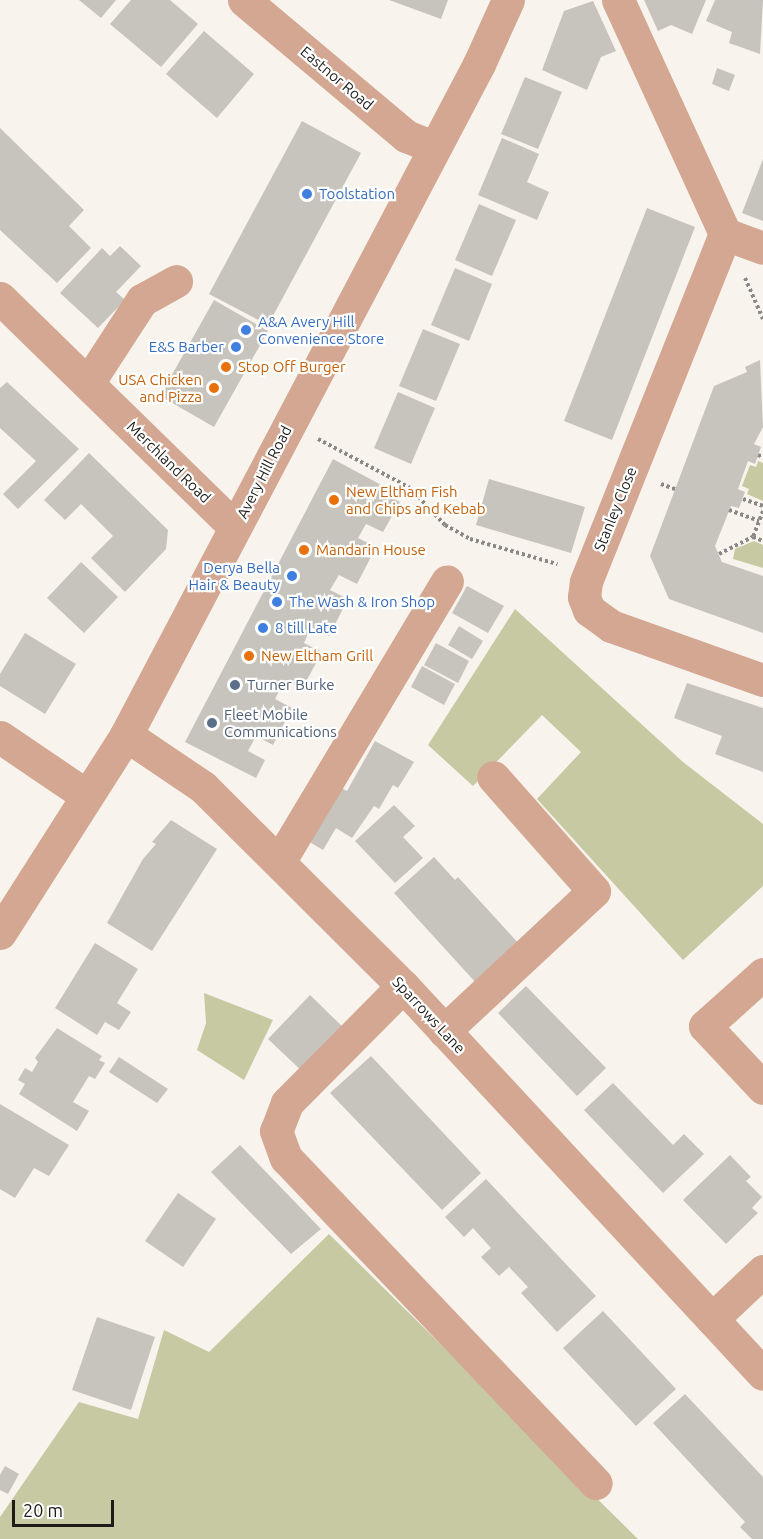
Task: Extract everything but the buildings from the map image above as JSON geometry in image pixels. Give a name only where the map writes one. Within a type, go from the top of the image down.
[{"type":"street","name":"Eastnor Road","points":[[244,0],[406,136],[435,148]]},
{"type":"street","name":"Avery Hill Road","points":[[0,933],[126,735],[435,148],[508,0]]},
{"type":"street","points":[[618,0],[725,234],[763,248]]},
{"type":"street","name":"Stanley Close","points":[[725,234],[589,574],[584,597],[589,610],[598,619],[763,680]]},
{"type":"street","points":[[88,383],[142,300],[176,281]]},
{"type":"street","name":"Merchland Road","points":[[0,298],[236,527]]},
{"type":"street","points":[[279,862],[447,581]]},
{"type":"street","name":"Sparrows Lane","points":[[126,735],[203,786],[403,986],[763,1374]]},
{"type":"street","points":[[0,737],[87,796]]},
{"type":"street","points":[[444,1031],[594,891],[493,777]]},
{"type":"street","points":[[763,974],[705,1026],[763,1088]]},
{"type":"street","points":[[403,986],[287,1103],[276,1131],[286,1158],[596,1483]]},
{"type":"street","points":[[712,1319],[763,1272]]},
{"type":"path","points":[[288,424],[410,488],[445,525],[470,539],[589,574]]},
{"type":"path","points":[[719,554],[753,537],[763,508],[743,500]]},
{"type":"path","points":[[729,510],[759,521]]},
{"type":"path","points":[[753,537],[763,541]]},
{"type":"green space","points":[[758,461],[763,463],[763,501],[747,494],[749,489],[742,486],[750,465],[756,467]]},
{"type":"green space","points":[[754,541],[763,545],[763,568],[733,559],[735,549]]},
{"type":"green space","points":[[515,609],[683,762],[763,824],[763,886],[683,960],[537,799],[581,752],[542,715],[473,786],[428,745]]},
{"type":"green space","points":[[204,993],[273,1020],[244,1080],[197,1050],[206,1023]]},
{"type":"green space","points":[[329,1234],[638,1539],[0,1539],[0,1517],[79,1402],[138,1419],[164,1330],[209,1352]]},
{"type":"place","name":"Toolstation","points":[[307,194]]},
{"type":"place","name":"A&A Avery Hill Convenience Store","points":[[246,330]]},
{"type":"place","name":"E&S Barber","points":[[236,347]]},
{"type":"place","name":"Stop Off Burger","points":[[226,367]]},
{"type":"place","name":"USA Chicken and Pizza","points":[[214,388]]},
{"type":"place","name":"New Eltham Fish and Chips and Kebab","points":[[334,500]]},
{"type":"place","name":"Mandarin House","points":[[304,550]]},
{"type":"place","name":"Derya Bella Hair & Beauty","points":[[292,576]]},
{"type":"place","name":"The Wash & Iron Shop","points":[[277,602]]},
{"type":"place","name":"8 till Late","points":[[263,628]]},
{"type":"place","name":"New Eltham Grill","points":[[249,656]]},
{"type":"place","name":"Turner Burke","points":[[235,685]]},
{"type":"place","name":"Fleet Mobile Communications","points":[[212,723]]}]
